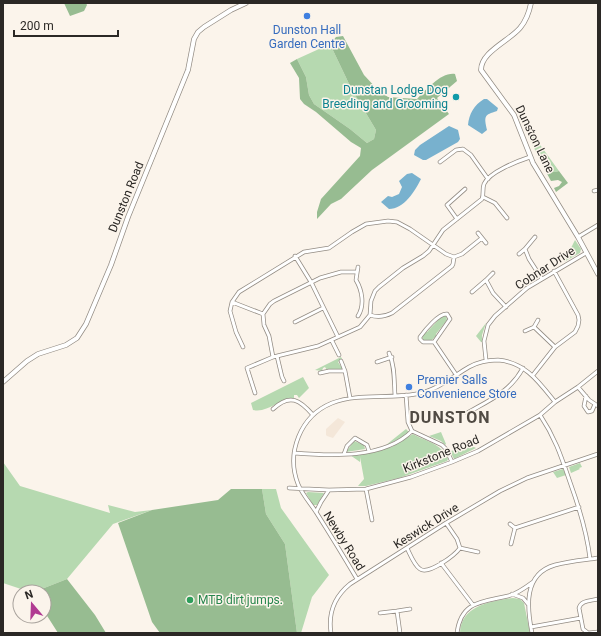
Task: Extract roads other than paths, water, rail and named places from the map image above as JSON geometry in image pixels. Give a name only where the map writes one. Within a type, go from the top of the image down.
[{"type":"main road","name":"Dunston Road","points":[[3,382],[27,361],[38,354],[66,345],[77,338],[86,324],[188,70],[194,39],[198,32],[204,27],[231,10],[246,3]]},
{"type":"main road","name":"Dunston Lane","points":[[531,3],[527,18],[520,28],[510,38],[490,53],[482,62],[481,66],[482,70],[514,115],[537,171],[578,237],[598,274]]},
{"type":"street","points":[[440,162],[456,150],[463,149],[471,155],[488,179]]},
{"type":"street","points":[[255,393],[247,368],[275,356],[318,346],[332,341],[360,327],[370,315],[371,302],[375,291],[403,268],[423,256],[433,245],[443,230],[480,200],[483,196],[484,184],[488,179],[502,169],[530,157]]},
{"type":"street","points":[[444,159],[447,164]]},
{"type":"street","points":[[457,219],[447,206],[465,190]]},
{"type":"street","points":[[483,196],[493,201],[507,218]]},
{"type":"street","points":[[504,214],[508,211]]},
{"type":"street","points":[[243,347],[236,332],[230,311],[235,296],[244,288],[280,267],[295,256],[304,252],[330,248],[366,224],[381,221],[393,221],[403,225],[446,254],[454,257],[462,254],[482,238]]},
{"type":"street","points":[[578,237],[598,225]]},
{"type":"street","points":[[478,233],[486,243]]},
{"type":"street","points":[[519,254],[535,237]]},
{"type":"street","points":[[525,249],[528,259],[542,279]]},
{"type":"street","name":"Cobnar Drive","points":[[486,360],[484,341],[488,325],[495,316],[528,288],[586,253]]},
{"type":"street","points":[[295,256],[311,282],[338,337]]},
{"type":"street","points":[[370,315],[375,317],[383,317],[392,313],[452,266],[454,257]]},
{"type":"street","points":[[358,267],[356,272],[356,280],[361,286],[362,298],[362,308],[358,316]]},
{"type":"street","points":[[284,381],[264,324],[263,314],[274,301],[311,282],[332,274],[349,271],[356,272]]},
{"type":"street","points":[[533,375],[555,347],[574,332],[578,326],[578,315],[554,271]]},
{"type":"street","points":[[472,292],[493,273]]},
{"type":"street","points":[[486,280],[493,293],[506,307]]},
{"type":"street","points":[[232,302],[263,314]]},
{"type":"street","points":[[295,322],[323,308]]},
{"type":"street","points":[[447,314],[450,319],[434,342],[423,342],[420,337],[442,315],[447,314]]},
{"type":"street","points":[[525,331],[534,327],[538,320]]},
{"type":"street","points":[[534,327],[555,347]]},
{"type":"street","points":[[332,341],[339,355]]},
{"type":"street","points":[[434,342],[457,376]]},
{"type":"street","points":[[389,353],[392,358],[395,395]]},
{"type":"street","points":[[377,362],[392,358]]},
{"type":"street","points":[[486,360],[505,361],[524,368],[533,375],[555,402]]},
{"type":"street","name":"Newby Road","points":[[357,579],[316,512],[300,489],[295,472],[294,453],[300,432],[305,423],[321,409],[332,403],[350,398],[416,394],[430,390],[457,376],[470,367],[486,360]]},
{"type":"street","points":[[341,361],[345,371],[350,398]]},
{"type":"street","points":[[467,413],[501,394],[510,387],[524,368]]},
{"type":"street","name":"Kirkstone Road","points":[[289,488],[329,490],[366,488],[411,477],[452,462],[479,450],[540,415],[598,370]]},
{"type":"street","points":[[320,373],[345,371]]},
{"type":"street","points":[[578,387],[596,405],[592,411],[588,412],[584,406],[586,396]]},
{"type":"street","points":[[406,395],[408,422],[412,431],[442,445],[452,462]]},
{"type":"street","points":[[273,409],[283,402],[292,399],[298,401],[313,415]]},
{"type":"street","points":[[479,400],[482,405]]},
{"type":"street","points":[[540,415],[556,442],[579,507],[584,524],[590,559]]},
{"type":"street","points":[[294,453],[344,454],[368,451],[390,446],[406,437],[412,431]]},
{"type":"street","points":[[344,454],[347,446],[355,438],[367,445],[368,451]]},
{"type":"street","name":"Keswick Drive","points":[[331,633],[330,620],[333,605],[343,590],[357,579],[500,491],[527,478],[598,454]]},
{"type":"street","points":[[366,488],[372,520]]},
{"type":"street","name":"Newby Road","points":[[316,512],[320,502],[329,490]]},
{"type":"street","points":[[515,528],[579,507]]},
{"type":"street","points":[[446,523],[457,539],[460,548]]},
{"type":"street","points":[[510,524],[515,528]]},
{"type":"street","points":[[512,544],[515,528]]},
{"type":"street","points":[[407,548],[420,569],[425,571],[441,563],[456,553],[460,548]]},
{"type":"street","points":[[460,548],[478,552]]},
{"type":"street","points":[[457,633],[462,616],[473,605],[481,601],[512,594],[534,581],[546,569],[554,565],[598,558]]},
{"type":"street","points":[[441,563],[473,605]]},
{"type":"street","points":[[532,633],[528,604],[529,594],[534,581]]},
{"type":"street","points":[[512,594],[523,598],[528,604]]},
{"type":"street","points":[[598,599],[582,602],[579,608],[583,629],[588,633],[598,632]]},
{"type":"street","points":[[380,614],[410,609]]},
{"type":"street","points":[[396,611],[400,633]]},
{"type":"street","points":[[531,627],[581,618]]},
{"type":"water","points":[[484,99],[487,99],[498,108],[497,111],[487,115],[485,122],[487,130],[482,134],[468,125],[473,110],[477,104]]},
{"type":"water","points":[[449,126],[458,130],[460,139],[458,142],[426,160],[414,155],[415,150],[420,145]]},
{"type":"water","points":[[412,173],[421,179],[416,189],[404,203],[389,209],[381,202],[388,196],[392,197],[399,194],[402,187],[399,181],[407,174]]},
{"type":"place","name":"Dunston Hall Garden Centre","points":[[307,16]]},
{"type":"place","name":"Dunstan Lodge Dog Breeding and Grooming","points":[[456,97]]},
{"type":"place","name":"Premier Salls Convenience Store","points":[[409,387]]},
{"type":"place","name":"MTB dirt jumps.","points":[[190,600]]},
{"type":"district","name":"DUNSTON","points":[[450,417]]}]
